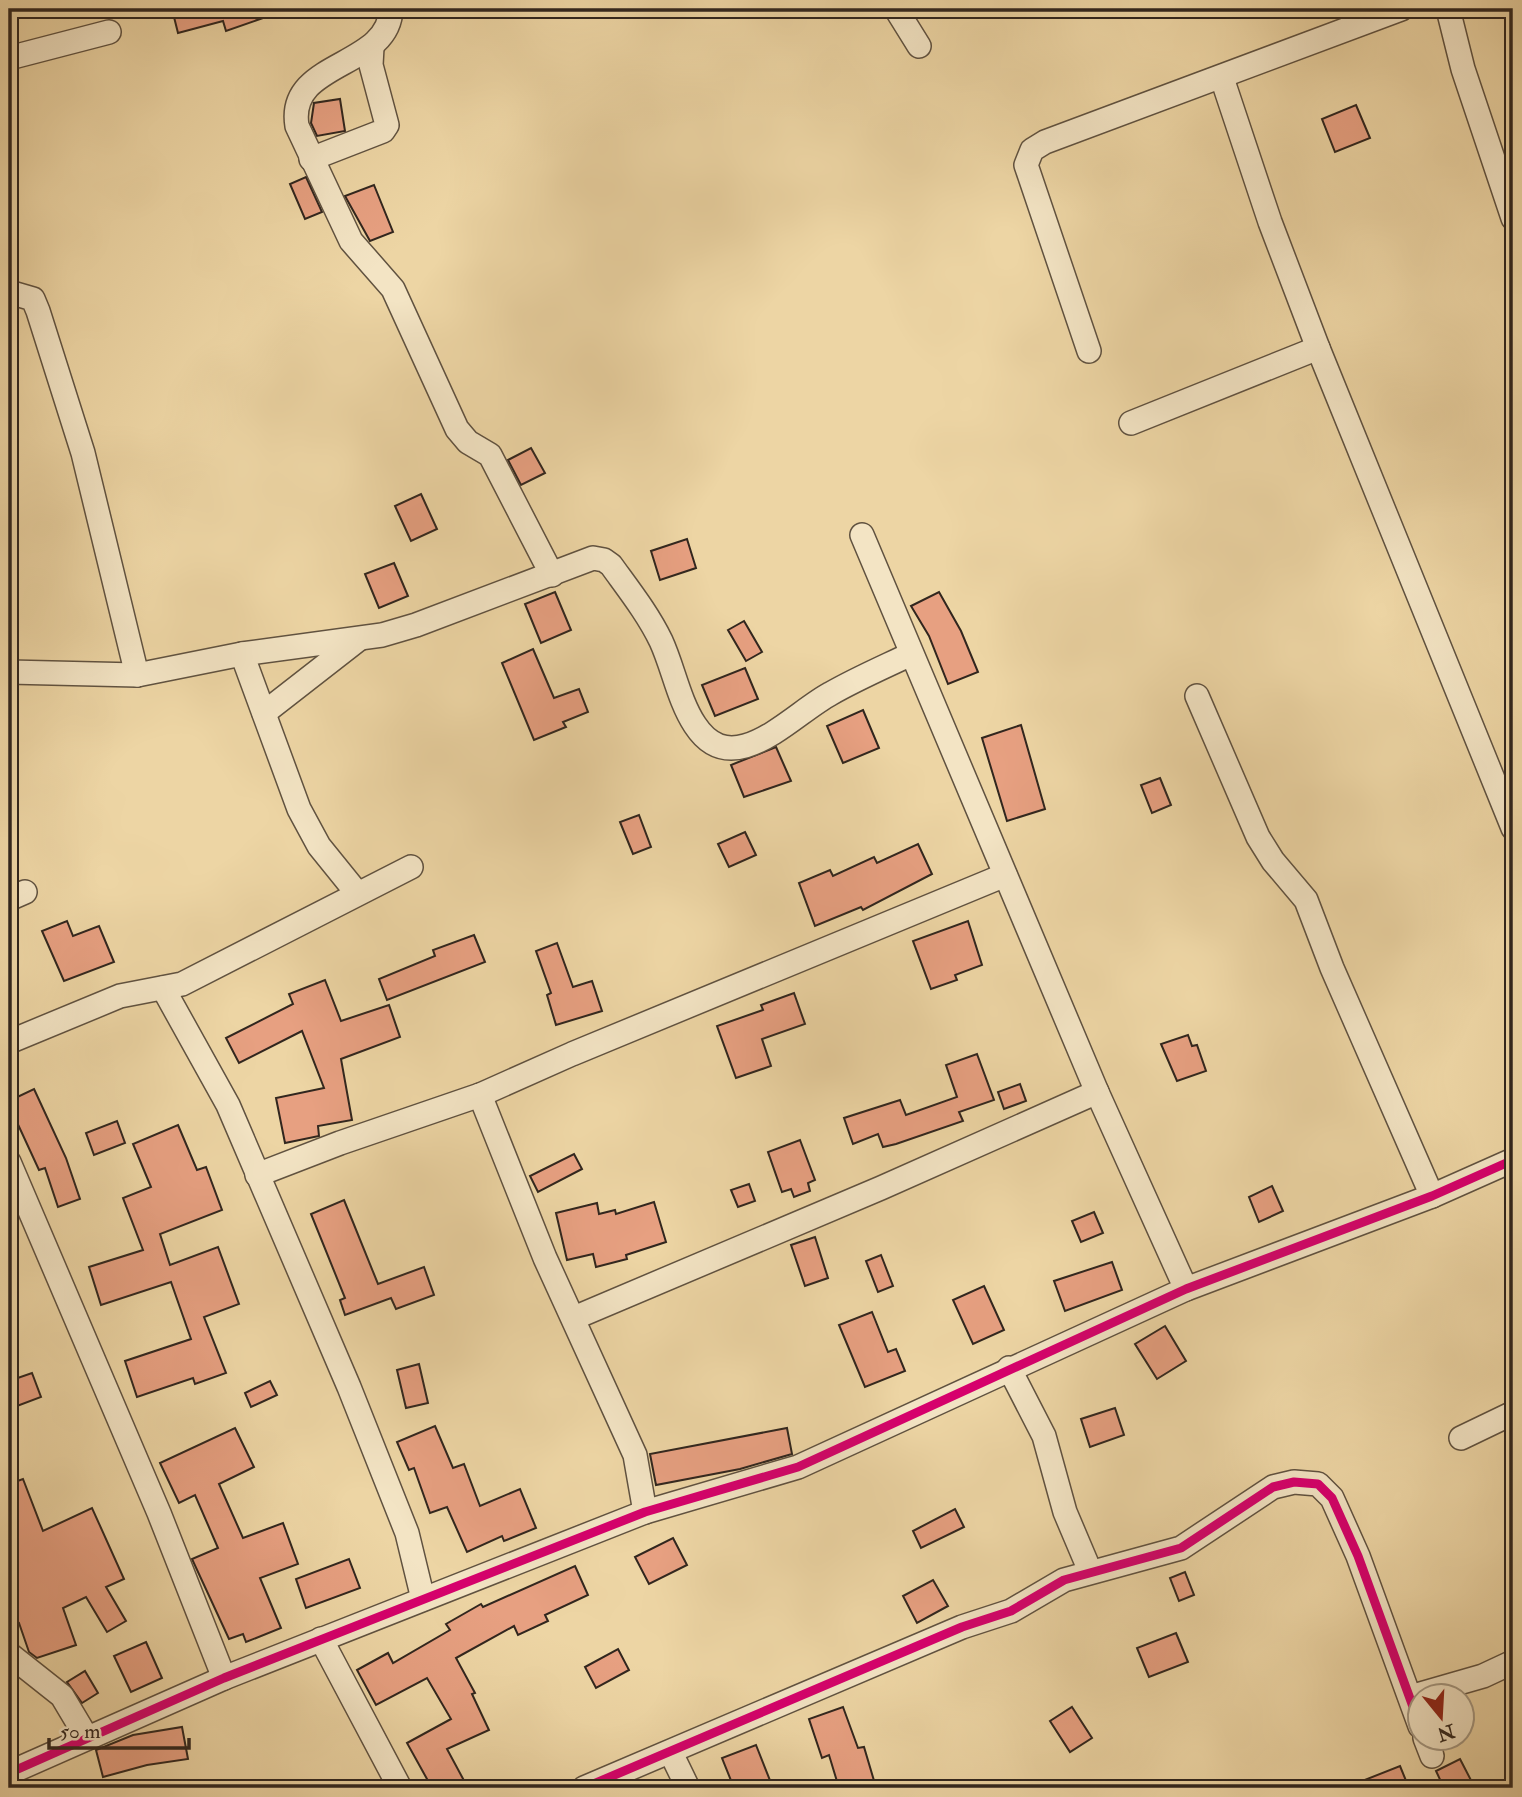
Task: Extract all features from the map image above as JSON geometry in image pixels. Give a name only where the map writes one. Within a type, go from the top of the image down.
[{"type":"street","points":[[391,9],[386,31],[372,47],[320,75],[300,98],[295,112],[297,126],[351,241],[393,289],[457,429],[468,442],[490,455],[552,575]]},
{"type":"street","points":[[896,9],[919,46]]},
{"type":"street","points":[[1089,351],[1026,164],[1032,150],[1045,142],[1401,9]]},
{"type":"street","points":[[1448,9],[1463,69],[1513,218]]},
{"type":"street","points":[[9,58],[108,32]]},
{"type":"street","points":[[311,159],[383,131],[387,125],[373,75],[372,47]]},
{"type":"street","points":[[1222,78],[1270,222],[1318,348],[1513,828]]},
{"type":"street","points":[[9,292],[33,299],[38,311],[83,453],[137,675]]},
{"type":"street","points":[[1131,423],[1318,348]]},
{"type":"street","points":[[862,535],[1097,1092],[1186,1289]]},
{"type":"street","points":[[9,672],[137,675],[242,654],[359,639],[416,625],[593,558],[604,560],[611,565],[652,623],[694,724],[708,741],[728,750],[749,745],[776,733],[829,694],[911,654]]},
{"type":"street","points":[[264,713],[359,639]]},
{"type":"street","points":[[242,654],[309,827],[357,893]]},
{"type":"street","points":[[1197,696],[1258,836],[1273,861],[1306,900],[1332,968],[1432,1196]]},
{"type":"street","points":[[9,1042],[120,996],[163,988],[190,979],[411,867]]},
{"type":"street","points":[[257,1175],[480,1095],[572,1054],[1005,875]]},
{"type":"street","points":[[163,988],[228,1105],[376,1450],[414,1555],[423,1599]]},
{"type":"street","points":[[574,1318],[881,1188],[1097,1092]]},
{"type":"street","points":[[480,1095],[545,1258],[635,1455],[645,1512]]},
{"type":"street","points":[[9,1773],[224,1678],[645,1512],[798,1467],[1186,1289],[1432,1196],[1513,1160]]},
{"type":"street","points":[[9,1161],[159,1513],[224,1678]]},
{"type":"street","points":[[1009,1368],[1044,1436],[1065,1512],[1090,1571]]},
{"type":"street","points":[[1461,1438],[1513,1413]]},
{"type":"street","points":[[584,1788],[962,1627],[1011,1611],[1064,1580],[1181,1548],[1273,1487],[1294,1482],[1318,1484],[1332,1498],[1358,1556],[1406,1686]]},
{"type":"street","points":[[321,1639],[400,1788]]},
{"type":"street","points":[[9,1654],[62,1696],[87,1738]]},
{"type":"street","points":[[1462,1682],[1513,1662]]},
{"type":"street","points":[[671,1753],[688,1788]]},
{"type":"building","points":[[172,9],[283,11],[226,31],[223,21],[178,33]]},
{"type":"building","points":[[340,99],[345,131],[317,136],[311,123],[314,103]]},
{"type":"building","points":[[1356,105],[1370,138],[1335,152],[1322,119]]},
{"type":"building","points":[[306,177],[322,212],[305,219],[290,184]]},
{"type":"building","points":[[374,185],[393,232],[370,241],[345,196]]},
{"type":"building","points":[[531,448],[545,473],[521,485],[508,460]]},
{"type":"building","points":[[421,494],[437,529],[411,541],[395,506]]},
{"type":"building","points":[[687,539],[696,568],[660,580],[651,551]]},
{"type":"building","points":[[394,563],[408,596],[379,608],[365,574]]},
{"type":"building","points":[[555,592],[571,630],[541,643],[525,604]]},
{"type":"building","points":[[939,592],[961,631],[978,672],[948,684],[929,636],[911,606]]},
{"type":"building","points":[[744,621],[762,652],[746,661],[728,630]]},
{"type":"building","points":[[533,649],[554,698],[579,689],[588,712],[563,722],[566,727],[534,740],[502,663]]},
{"type":"building","points":[[745,668],[758,699],[715,716],[702,685]]},
{"type":"building","points":[[863,710],[879,748],[843,763],[827,726]]},
{"type":"building","points":[[1021,725],[1045,809],[1007,821],[982,738]]},
{"type":"building","points":[[776,747],[791,781],[744,797],[731,765]]},
{"type":"building","points":[[1160,778],[1171,805],[1152,813],[1141,785]]},
{"type":"building","points":[[639,815],[651,847],[633,854],[620,822]]},
{"type":"building","points":[[745,832],[756,855],[729,867],[718,844]]},
{"type":"building","points":[[918,844],[932,874],[863,910],[861,907],[815,926],[799,883],[830,870],[833,876],[874,857],[877,863]]},
{"type":"building","points":[[67,921],[73,936],[99,926],[114,962],[64,981],[42,931]]},
{"type":"building","points":[[968,921],[982,965],[955,975],[957,980],[931,989],[913,941]]},
{"type":"building","points":[[474,935],[485,962],[387,1000],[379,979],[435,956],[433,950]]},
{"type":"building","points":[[557,943],[573,987],[592,981],[602,1011],[556,1025],[547,995],[551,993],[536,951]]},
{"type":"building","points":[[325,980],[341,1021],[389,1005],[400,1037],[341,1059],[352,1120],[318,1126],[319,1136],[285,1143],[276,1098],[324,1088],[302,1031],[239,1063],[226,1038],[293,1004],[289,994]]},
{"type":"building","points":[[794,993],[805,1024],[762,1039],[771,1066],[736,1078],[717,1026],[763,1010],[761,1005]]},
{"type":"building","points":[[1188,1035],[1192,1046],[1197,1045],[1206,1071],[1177,1081],[1161,1044]]},
{"type":"building","points":[[977,1054],[994,1100],[959,1112],[963,1121],[896,1144],[883,1147],[878,1134],[853,1144],[844,1118],[900,1100],[906,1115],[957,1097],[946,1065]]},
{"type":"building","points":[[1020,1084],[1026,1101],[1004,1109],[998,1092]]},
{"type":"building","points":[[34,1089],[66,1158],[80,1199],[58,1207],[45,1168],[39,1170],[9,1105],[9,1101]]},
{"type":"building","points":[[117,1121],[125,1143],[94,1155],[86,1133]]},
{"type":"building","points":[[178,1125],[197,1170],[206,1167],[222,1210],[160,1234],[170,1265],[218,1247],[239,1304],[204,1317],[226,1373],[195,1384],[193,1378],[137,1397],[125,1361],[191,1339],[171,1282],[101,1305],[89,1267],[143,1250],[123,1198],[151,1187],[133,1144]]},
{"type":"building","points":[[800,1140],[815,1180],[808,1183],[810,1191],[794,1197],[791,1189],[782,1192],[768,1152]]},
{"type":"building","points":[[574,1154],[582,1169],[538,1192],[530,1176]]},
{"type":"building","points":[[749,1184],[755,1201],[738,1207],[731,1190]]},
{"type":"building","points":[[1272,1186],[1283,1211],[1259,1222],[1249,1197]]},
{"type":"building","points":[[344,1200],[378,1284],[424,1267],[434,1295],[396,1309],[391,1298],[345,1315],[340,1300],[345,1298],[311,1214]]},
{"type":"building","points":[[654,1202],[666,1242],[626,1255],[627,1259],[596,1267],[593,1254],[567,1260],[556,1213],[597,1203],[599,1214],[615,1210],[616,1214]]},
{"type":"building","points":[[1094,1212],[1103,1233],[1081,1242],[1072,1221]]},
{"type":"building","points":[[815,1237],[828,1278],[805,1286],[791,1245]]},
{"type":"building","points":[[881,1255],[893,1286],[878,1292],[866,1261]]},
{"type":"building","points":[[1112,1262],[1122,1290],[1065,1311],[1054,1281]]},
{"type":"building","points":[[984,1286],[1004,1330],[973,1344],[953,1300]]},
{"type":"building","points":[[872,1312],[888,1352],[896,1349],[905,1371],[865,1387],[839,1325]]},
{"type":"building","points":[[1165,1326],[1186,1361],[1157,1379],[1135,1344]]},
{"type":"building","points":[[419,1364],[428,1403],[406,1408],[397,1370]]},
{"type":"building","points":[[32,1373],[41,1397],[9,1409],[9,1381]]},
{"type":"building","points":[[270,1381],[277,1395],[251,1407],[245,1393]]},
{"type":"building","points":[[1115,1408],[1124,1435],[1090,1447],[1081,1419]]},
{"type":"building","points":[[435,1426],[453,1468],[464,1464],[480,1506],[520,1489],[536,1528],[504,1541],[502,1536],[467,1552],[447,1507],[430,1513],[414,1468],[409,1470],[397,1442]]},
{"type":"building","points":[[235,1428],[254,1467],[219,1484],[243,1538],[283,1523],[298,1564],[260,1578],[281,1628],[246,1642],[243,1634],[229,1639],[192,1559],[218,1548],[195,1495],[179,1503],[160,1463]]},
{"type":"building","points":[[787,1428],[792,1454],[740,1469],[656,1485],[650,1454]]},
{"type":"building","points":[[23,1479],[43,1531],[92,1508],[124,1579],[106,1587],[126,1621],[107,1632],[86,1597],[63,1608],[76,1645],[37,1658],[29,1652],[19,1623],[9,1627],[9,1484]]},
{"type":"building","points":[[955,1509],[964,1527],[921,1548],[913,1531]]},
{"type":"building","points":[[673,1538],[687,1565],[649,1584],[635,1557]]},
{"type":"building","points":[[349,1559],[360,1588],[306,1608],[296,1579]]},
{"type":"building","points":[[575,1566],[588,1595],[545,1615],[548,1621],[518,1635],[514,1626],[456,1658],[475,1693],[472,1694],[489,1730],[447,1749],[468,1788],[432,1788],[407,1743],[451,1719],[427,1678],[376,1705],[357,1670],[388,1653],[393,1663],[450,1630],[446,1624],[481,1604],[483,1607]]},
{"type":"building","points":[[1185,1572],[1194,1595],[1179,1601],[1170,1578]]},
{"type":"building","points":[[933,1580],[948,1606],[917,1623],[903,1596]]},
{"type":"building","points":[[1176,1633],[1188,1662],[1149,1677],[1137,1648]]},
{"type":"building","points":[[146,1642],[162,1678],[131,1692],[114,1656]]},
{"type":"building","points":[[618,1649],[629,1670],[596,1688],[585,1667]]},
{"type":"building","points":[[85,1671],[98,1693],[82,1703],[67,1682]]},
{"type":"building","points":[[843,1707],[858,1748],[864,1747],[875,1784],[839,1788],[829,1755],[822,1758],[809,1719]]},
{"type":"building","points":[[1072,1707],[1092,1738],[1070,1752],[1050,1721]]},
{"type":"building","points":[[182,1727],[188,1759],[147,1765],[103,1777],[96,1750],[133,1735]]},
{"type":"building","points":[[756,1745],[773,1788],[734,1788],[722,1758]]},
{"type":"building","points":[[1460,1759],[1475,1788],[1444,1788],[1436,1771]]},
{"type":"building","points":[[1400,1766],[1409,1788],[1347,1788],[1347,1787]]},
{"type":"cycle path","points":[[9,1773],[224,1678],[645,1512],[798,1467],[1186,1289],[1432,1196],[1513,1160]]},
{"type":"cycle path","points":[[584,1788],[962,1627],[1011,1611],[1064,1580],[1181,1548],[1273,1487],[1294,1482],[1318,1484],[1332,1498],[1358,1556],[1406,1688]]}]
